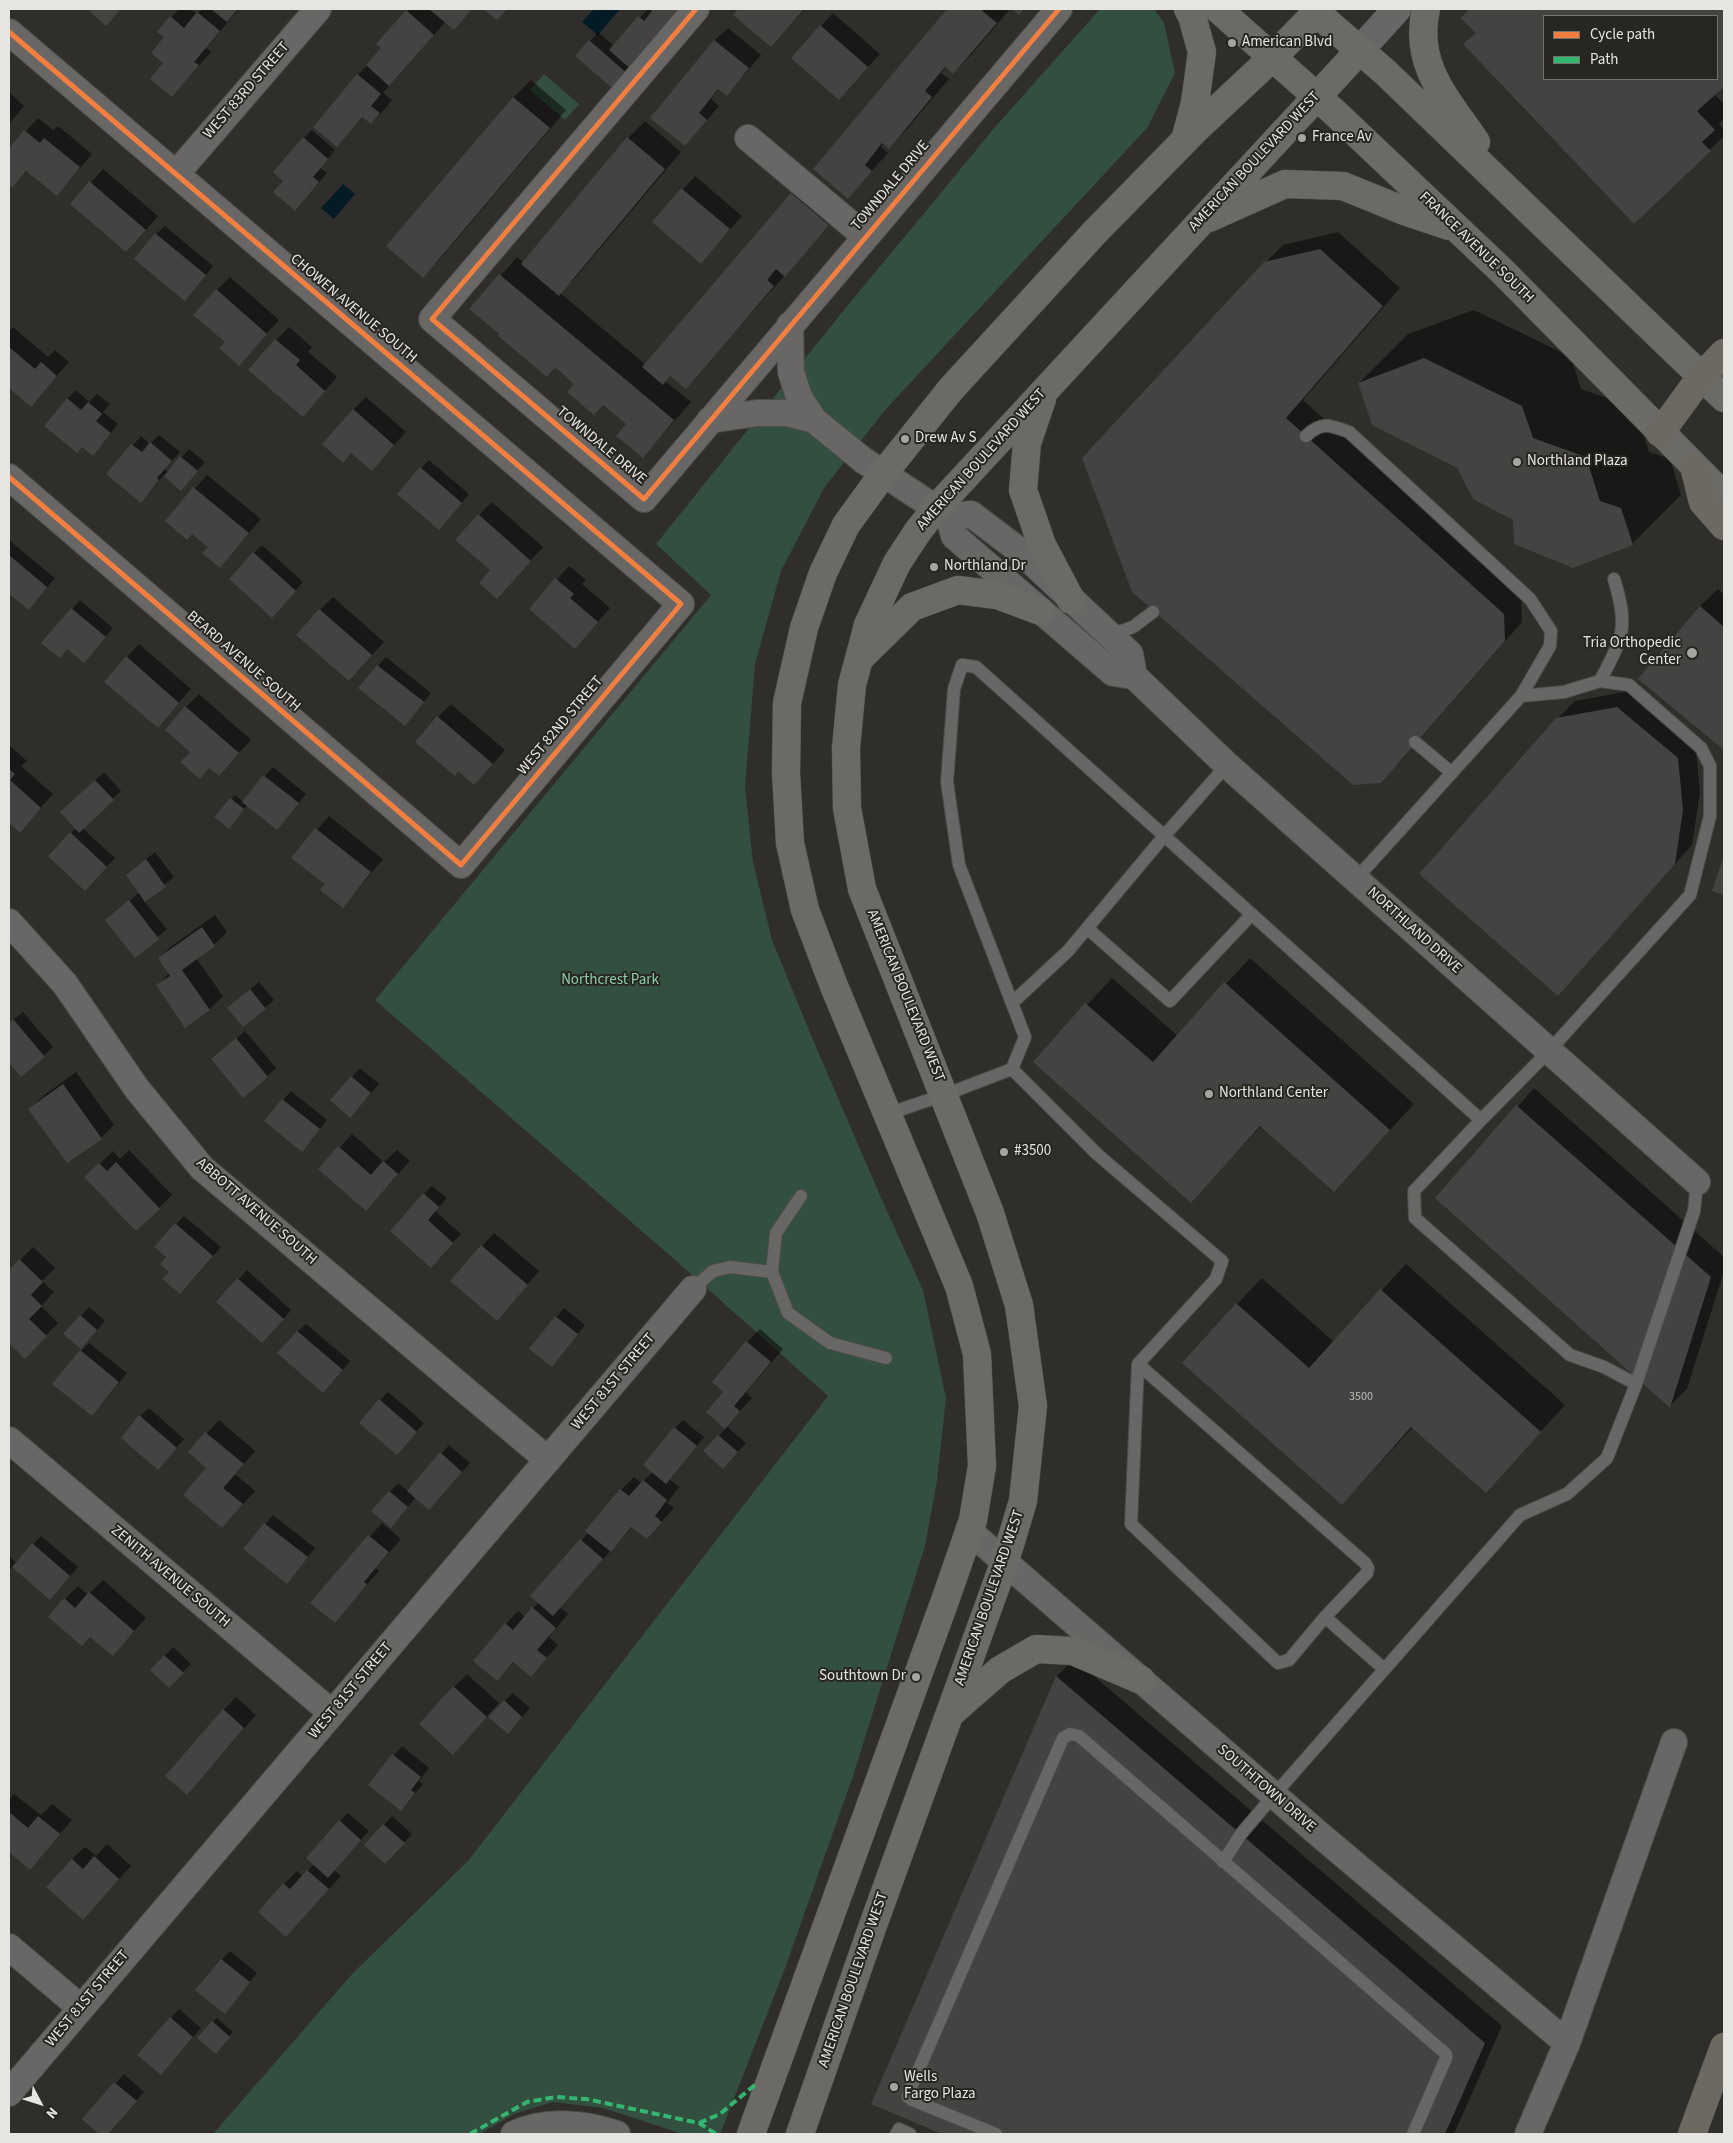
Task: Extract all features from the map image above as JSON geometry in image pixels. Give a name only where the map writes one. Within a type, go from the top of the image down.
[{"type":"highway","points":[[1660,433],[1701,377],[1724,353]]},
{"type":"highway","points":[[1694,466],[1703,502],[1724,526]]},
{"type":"highway","points":[[1692,2134],[1724,2047]]},
{"type":"main road","points":[[1184,140],[1195,103],[1202,52],[1192,16],[1188,9]]},
{"type":"main road","name":"FRANCE AVENUE SOUTH","points":[[1218,9],[1316,96],[1502,271],[1724,496]]},
{"type":"main road","points":[[1426,9],[1422,41],[1428,64],[1436,83],[1503,183]]},
{"type":"main road","points":[[751,2134],[973,1520],[982,1466],[977,1354],[959,1286],[834,986],[805,910],[790,843],[786,773],[787,703],[804,628],[823,573],[846,525],[883,474],[951,389],[1095,232],[1184,140],[1273,57],[1316,10],[1503,183],[1724,398]]},
{"type":"main road","name":"AMERICAN BOULEVARD WEST","points":[[803,2132],[1005,1561],[1023,1501],[1033,1406],[1019,1305],[990,1213],[860,880],[847,808],[846,748],[852,685],[868,625],[897,563],[918,531],[943,512],[1045,390],[1360,50]]},
{"type":"main road","points":[[1199,222],[1285,184],[1343,186],[1407,212],[1456,228]]},
{"type":"main road","points":[[1045,390],[1027,443],[1023,490],[1042,545],[1071,600]]},
{"type":"main road","points":[[859,659],[912,607],[958,590],[998,595],[1040,611]]},
{"type":"main road","points":[[949,1715],[1000,1670],[1036,1649],[1073,1650],[1141,1680]]},
{"type":"street","name":"WEST 83RD STREET","points":[[176,174],[318,9]]},
{"type":"street","name":"TOWNDALE DRIVE","points":[[696,9],[432,320],[644,499],[1059,9]]},
{"type":"street","name":"AMERICAN BOULEVARD WEST","points":[[1360,50],[1396,9]]},
{"type":"street","name":"CHOWEN AVENUE SOUTH","points":[[9,32],[681,604]]},
{"type":"street","points":[[748,138],[865,236]]},
{"type":"street","points":[[790,326],[792,372],[799,397],[814,420],[883,474],[943,512],[971,514],[1020,551],[1130,654],[1134,676],[1113,673],[1040,611],[954,536],[943,512]]},
{"type":"street","points":[[710,420],[756,413],[787,413],[814,420]]},
{"type":"street","name":"BEARD AVENUE SOUTH","points":[[9,478],[461,865]]},
{"type":"street","name":"WEST 82ND STREET","points":[[461,865],[681,604]]},
{"type":"street","name":"NORTHLAND DRIVE","points":[[1134,676],[1227,765],[1697,1182]]},
{"type":"street","name":"ABBOTT AVENUE SOUTH","points":[[9,922],[65,984],[137,1089],[202,1168],[548,1460]]},
{"type":"street","name":"WEST 81ST STREET","points":[[9,2092],[693,1289]]},
{"type":"street","name":"ZENITH AVENUE SOUTH","points":[[9,1440],[332,1714]]},
{"type":"street","name":"SOUTHTOWN DRIVE","points":[[969,1531],[1274,1795],[1567,2043]]},
{"type":"street","points":[[1528,2134],[1567,2043],[1674,1742]]},
{"type":"street","points":[[9,1947],[81,2008]]},
{"type":"street","points":[[514,2134],[550,2124],[579,2125],[617,2134]]},
{"type":"lane","points":[[1306,436],[1314,429],[1329,424],[1349,432],[1530,598],[1551,631],[1550,646],[1521,696],[1356,879]]},
{"type":"lane","points":[[1600,681],[1616,651],[1624,626],[1622,606],[1614,579]]},
{"type":"lane","points":[[1110,635],[1133,627],[1153,612]]},
{"type":"lane","points":[[887,1114],[1012,1069],[1025,1037],[960,865],[947,782],[954,689],[962,665],[976,667],[1480,1120]]},
{"type":"lane","points":[[1521,696],[1564,692],[1600,681],[1630,685],[1701,748],[1710,766],[1710,816],[1690,895],[1549,1051],[1480,1120],[1414,1191],[1415,1218],[1570,1355],[1604,1366],[1636,1384]]},
{"type":"lane","points":[[1416,742],[1452,773]]},
{"type":"lane","points":[[1012,1003],[1068,952],[1165,835],[1227,765]]},
{"type":"lane","points":[[1087,928],[1170,1001],[1252,914]]},
{"type":"lane","points":[[1012,1069],[1097,1154],[1222,1261],[1216,1279],[1138,1364],[1131,1524],[1278,1663],[1290,1660],[1325,1617],[1367,1573],[1368,1568],[1365,1563],[1138,1364]]},
{"type":"lane","points":[[1223,1862],[1241,1834],[1274,1795],[1520,1514],[1567,1494],[1607,1458],[1636,1384],[1694,1211],[1697,1182]]},
{"type":"lane","points":[[801,1196],[776,1232],[772,1272],[788,1313],[830,1343],[886,1358]]},
{"type":"lane","points":[[693,1289],[713,1271],[730,1267],[772,1272]]},
{"type":"lane","points":[[1325,1617],[1384,1669]]},
{"type":"lane","points":[[996,2134],[908,2097],[1063,1738],[1070,1734],[1079,1736],[1446,2054],[1446,2058],[1413,2134]]},
{"type":"lane","points":[[896,2134],[899,2129],[910,2134]]},
{"type":"green space","name":"Northcrest Park","points":[[1100,9],[1154,9],[1164,23],[1175,73],[1147,128],[885,410],[824,488],[781,571],[755,664],[745,787],[753,862],[772,940],[882,1200],[923,1290],[946,1398],[937,1480],[925,1546],[853,1776],[784,1971],[720,2134],[683,2134],[603,2108],[553,2102],[514,2114],[480,2134],[213,2134],[353,1973],[468,1861],[828,1396],[674,1259],[375,1000],[711,595],[656,544],[844,310],[996,126]]},
{"type":"green space","points":[[544,74],[579,104],[565,120],[530,90]]},
{"type":"water","points":[[594,9],[620,9],[598,35],[582,22]]},
{"type":"water","points":[[343,184],[355,194],[334,219],[321,208]]},
{"type":"building","points":[[92,9],[121,9],[106,26],[90,12]]},
{"type":"building","points":[[211,9],[238,9],[227,22]]},
{"type":"building","points":[[429,9],[472,9],[454,30]]},
{"type":"building","points":[[483,9],[507,9],[497,20]]},
{"type":"building","points":[[649,9],[687,9],[633,71],[609,50],[638,16],[644,21],[652,11]]},
{"type":"building","points":[[738,9],[804,9],[771,47],[733,15]]},
{"type":"building","points":[[947,9],[980,9],[997,23],[953,74],[945,67],[925,91],[932,97],[889,149],[882,143],[865,165],[872,171],[848,199],[813,169]]},
{"type":"building","points":[[1012,9],[1024,9],[1019,15]]},
{"type":"building","points":[[1470,9],[1724,9],[1724,87],[1697,111],[1715,130],[1702,142],[1711,151],[1634,224],[1463,44],[1476,33],[1460,18]]},
{"type":"building","points":[[406,10],[434,35],[389,86],[366,65],[381,48],[376,44]]},
{"type":"building","points":[[197,12],[220,31],[194,62],[199,65],[172,97],[150,79],[163,63],[151,53],[164,37],[157,32],[170,16],[184,28]]},
{"type":"building","points":[[820,25],[868,67],[839,100],[791,58]]},
{"type":"building","points":[[589,40],[630,76],[617,92],[575,56]]},
{"type":"building","points":[[714,40],[749,68],[727,96],[718,89],[699,113],[707,120],[685,146],[650,118]]},
{"type":"building","points":[[357,74],[381,94],[371,106],[380,113],[371,124],[362,117],[337,147],[313,127]]},
{"type":"building","points":[[513,97],[550,128],[423,278],[386,246]]},
{"type":"building","points":[[24,130],[40,143],[44,138],[80,167],[57,196],[26,171],[12,188],[9,185],[9,148]]},
{"type":"building","points":[[303,137],[328,159],[313,177],[319,182],[295,211],[273,192],[283,181],[273,172]]},
{"type":"building","points":[[627,137],[665,169],[559,296],[521,264]]},
{"type":"building","points":[[89,181],[146,230],[126,252],[70,204]]},
{"type":"building","points":[[681,188],[730,229],[701,264],[652,222]]},
{"type":"building","points":[[791,193],[829,225],[785,277],[776,269],[767,280],[774,286],[686,389],[670,376],[663,385],[642,367]]},
{"type":"building","points":[[155,233],[206,275],[185,301],[134,259]]},
{"type":"building","points":[[1320,249],[1383,306],[1286,418],[1504,614],[1505,641],[1381,783],[1353,785],[1132,592],[1082,458],[1264,262]]},
{"type":"building","points":[[499,274],[674,420],[643,458],[616,436],[626,424],[603,405],[594,415],[567,392],[574,384],[555,367],[547,377],[469,309]]},
{"type":"building","points":[[216,289],[267,334],[239,366],[219,348],[225,342],[193,315]]},
{"type":"building","points":[[275,339],[300,360],[296,365],[325,391],[303,417],[248,370]]},
{"type":"building","points":[[9,347],[35,369],[41,362],[57,376],[31,407],[9,388]]},
{"type":"building","name":"Northland Plaza","points":[[1424,358],[1522,406],[1533,438],[1586,457],[1600,501],[1621,508],[1633,545],[1573,568],[1514,544],[1513,520],[1473,499],[1457,468],[1372,425],[1358,383]]},
{"type":"building","points":[[67,398],[81,410],[88,402],[102,414],[96,421],[111,433],[93,456],[82,447],[77,453],[44,426]]},
{"type":"building","points":[[353,409],[394,445],[372,471],[351,453],[343,463],[322,444]]},
{"type":"building","points":[[150,442],[172,461],[157,478],[159,480],[141,503],[106,474],[131,444],[142,452]]},
{"type":"building","points":[[180,456],[198,471],[181,491],[164,476]]},
{"type":"building","points":[[420,467],[462,503],[439,530],[397,494]]},
{"type":"building","points":[[193,487],[249,533],[220,568],[202,553],[208,547],[192,534],[187,540],[165,521]]},
{"type":"building","points":[[478,514],[531,561],[497,599],[479,583],[490,570],[455,540]]},
{"type":"building","points":[[253,552],[296,591],[272,618],[229,579]]},
{"type":"building","points":[[9,555],[47,587],[29,610],[9,594]]},
{"type":"building","points":[[555,578],[574,594],[570,598],[598,622],[575,649],[529,609]]},
{"type":"building","name":"Tria Orthopedic Center","points":[[1700,606],[1724,627],[1724,750],[1638,679]]},
{"type":"building","points":[[71,608],[106,637],[84,663],[67,649],[60,658],[41,643]]},
{"type":"building","points":[[319,609],[372,655],[349,681],[296,635]]},
{"type":"building","points":[[126,656],[179,703],[158,728],[104,682]]},
{"type":"building","points":[[377,665],[424,702],[405,726],[358,688]]},
{"type":"building","points":[[185,706],[239,753],[219,776],[209,768],[200,779],[180,762],[190,752],[165,730]]},
{"type":"building","points":[[1617,707],[1678,758],[1683,810],[1675,864],[1558,996],[1419,874],[1556,718]]},
{"type":"building","points":[[437,716],[493,764],[474,785],[458,771],[455,776],[415,742]]},
{"type":"building","points":[[9,769],[15,774],[10,780],[41,808],[20,833],[9,823]]},
{"type":"building","points":[[263,775],[299,803],[277,830],[242,802]]},
{"type":"building","points":[[95,780],[114,800],[79,833],[60,812]]},
{"type":"building","points":[[230,798],[244,809],[229,829],[214,817]]},
{"type":"building","points":[[315,828],[371,872],[343,908],[320,890],[325,884],[291,858]]},
{"type":"building","points":[[70,832],[107,867],[85,891],[48,856]]},
{"type":"building","points":[[1724,856],[1724,895],[1712,891]]},
{"type":"building","points":[[146,859],[166,887],[145,902],[126,875]]},
{"type":"building","points":[[129,900],[159,939],[135,958],[105,920]]},
{"type":"building","points":[[202,927],[215,946],[182,970],[210,1010],[185,1028],[156,985],[170,976],[158,958]]},
{"type":"building","name":"Northland Center","points":[[1224,982],[1390,1130],[1334,1192],[1260,1126],[1191,1203],[1033,1062],[1085,1003],[1153,1062]]},
{"type":"building","points":[[250,989],[266,1009],[243,1027],[227,1008]]},
{"type":"building","points":[[13,1019],[45,1057],[21,1077],[9,1063],[9,1023]]},
{"type":"building","points":[[236,1038],[268,1077],[243,1098],[211,1059]]},
{"type":"building","points":[[351,1076],[371,1093],[350,1118],[330,1100]]},
{"type":"building","points":[[63,1084],[102,1139],[67,1163],[28,1109]]},
{"type":"building","points":[[282,1099],[320,1129],[302,1152],[264,1121]]},
{"type":"building","points":[[1516,1105],[1711,1277],[1670,1408],[1435,1198]]},
{"type":"building","points":[[338,1146],[371,1175],[383,1161],[398,1174],[366,1211],[318,1169]]},
{"type":"building","points":[[116,1162],[160,1209],[136,1231],[84,1177],[99,1163],[107,1171]]},
{"type":"building","points":[[423,1193],[439,1207],[428,1220],[453,1243],[431,1268],[390,1231]]},
{"type":"building","points":[[175,1223],[213,1256],[180,1294],[162,1279],[169,1272],[160,1264],[166,1257],[154,1247]]},
{"type":"building","points":[[481,1245],[528,1285],[497,1321],[450,1281]]},
{"type":"building","points":[[19,1259],[43,1282],[31,1295],[42,1306],[29,1319],[47,1336],[25,1359],[9,1343],[9,1270]]},
{"type":"building","points":[[237,1278],[284,1319],[262,1343],[216,1302]]},
{"type":"building","points":[[1380,1289],[1541,1432],[1486,1493],[1411,1427],[1342,1505],[1182,1363],[1236,1303],[1309,1368]]},
{"type":"building","points":[[80,1315],[97,1330],[81,1349],[63,1334]]},
{"type":"building","points":[[555,1316],[578,1334],[552,1367],[529,1349]]},
{"type":"building","points":[[297,1331],[343,1370],[323,1393],[277,1353]]},
{"type":"building","points":[[746,1341],[771,1362],[734,1406],[740,1411],[725,1429],[706,1412],[723,1392],[712,1382]]},
{"type":"building","points":[[80,1350],[119,1382],[92,1416],[52,1384]]},
{"type":"building","points":[[379,1399],[417,1432],[397,1455],[359,1423]]},
{"type":"building","points":[[139,1415],[177,1448],[158,1470],[121,1438]]},
{"type":"building","points":[[674,1427],[697,1446],[666,1484],[643,1465]]},
{"type":"building","points":[[205,1432],[244,1464],[223,1488],[243,1504],[222,1528],[183,1495],[206,1468],[188,1452]]},
{"type":"building","points":[[718,1435],[738,1452],[723,1469],[703,1451]]},
{"type":"building","points":[[440,1452],[462,1472],[429,1510],[407,1491]]},
{"type":"building","points":[[643,1480],[667,1500],[655,1516],[662,1522],[647,1539],[631,1527],[611,1552],[585,1531],[620,1489],[629,1496]]},
{"type":"building","points":[[389,1491],[408,1507],[391,1528],[371,1511]]},
{"type":"building","points":[[264,1523],[308,1557],[287,1584],[243,1549]]},
{"type":"building","points":[[368,1535],[389,1552],[364,1582],[367,1584],[335,1623],[310,1603]]},
{"type":"building","points":[[580,1539],[603,1559],[553,1616],[530,1596]]},
{"type":"building","points":[[32,1543],[70,1576],[50,1600],[12,1567]]},
{"type":"building","points":[[89,1592],[134,1631],[113,1656],[90,1637],[82,1646],[48,1617],[64,1598],[75,1608]]},
{"type":"building","points":[[532,1607],[556,1628],[537,1650],[547,1658],[531,1677],[513,1662],[497,1681],[473,1661],[505,1623],[513,1630]]},
{"type":"building","points":[[164,1655],[184,1673],[169,1688],[150,1670]]},
{"type":"building","points":[[1056,1676],[1485,2043],[1445,2134],[942,2134],[871,2104]]},
{"type":"building","points":[[453,1686],[487,1717],[453,1755],[419,1724]]},
{"type":"building","points":[[504,1700],[522,1717],[508,1734],[488,1717]]},
{"type":"building","points":[[223,1709],[244,1728],[187,1795],[165,1776]]},
{"type":"building","points":[[392,1754],[421,1777],[411,1790],[415,1793],[401,1811],[368,1785]]},
{"type":"building","points":[[9,1812],[28,1828],[38,1816],[60,1834],[30,1870],[9,1852]]},
{"type":"building","points":[[339,1820],[361,1840],[328,1878],[306,1858]]},
{"type":"building","points":[[383,1824],[405,1843],[385,1864],[364,1845]]},
{"type":"building","points":[[94,1856],[119,1879],[83,1920],[46,1887],[72,1859],[83,1869]]},
{"type":"building","points":[[307,1870],[329,1889],[286,1937],[258,1912],[283,1883],[290,1889]]},
{"type":"building","points":[[221,1959],[250,1982],[225,2014],[195,1990]]},
{"type":"building","points":[[170,2017],[193,2037],[161,2075],[137,2055]]},
{"type":"building","points":[[212,2021],[230,2037],[216,2054],[197,2038]]},
{"type":"building","points":[[114,2082],[137,2101],[108,2134],[99,2134],[82,2119]]},
{"type":"marked path","points":[[699,2123],[720,2114],[756,2084]]},
{"type":"marked path","points":[[470,2134],[527,2102],[556,2097],[586,2099],[699,2123],[716,2134]]},
{"type":"cycle path","points":[[696,9],[432,319],[644,499],[1059,9]]},
{"type":"cycle path","points":[[9,32],[681,604],[461,865],[9,477]]},
{"type":"place","name":"American Blvd","points":[[1232,43]]},
{"type":"place","name":"France Av","points":[[1302,138]]},
{"type":"place","name":"Drew Av S","points":[[905,439]]},
{"type":"place","name":"Northland Plaza","points":[[1517,462]]},
{"type":"place","name":"Northland Dr","points":[[934,567]]},
{"type":"place","name":"Tria Orthopedic Center","points":[[1692,653]]},
{"type":"place","name":"Northland Center","points":[[1209,1094]]},
{"type":"place","name":"#3500","points":[[1004,1152]]},
{"type":"place","name":"Southtown Dr","points":[[916,1677]]},
{"type":"place","name":"Wells Fargo Plaza","points":[[894,2087]]}]
